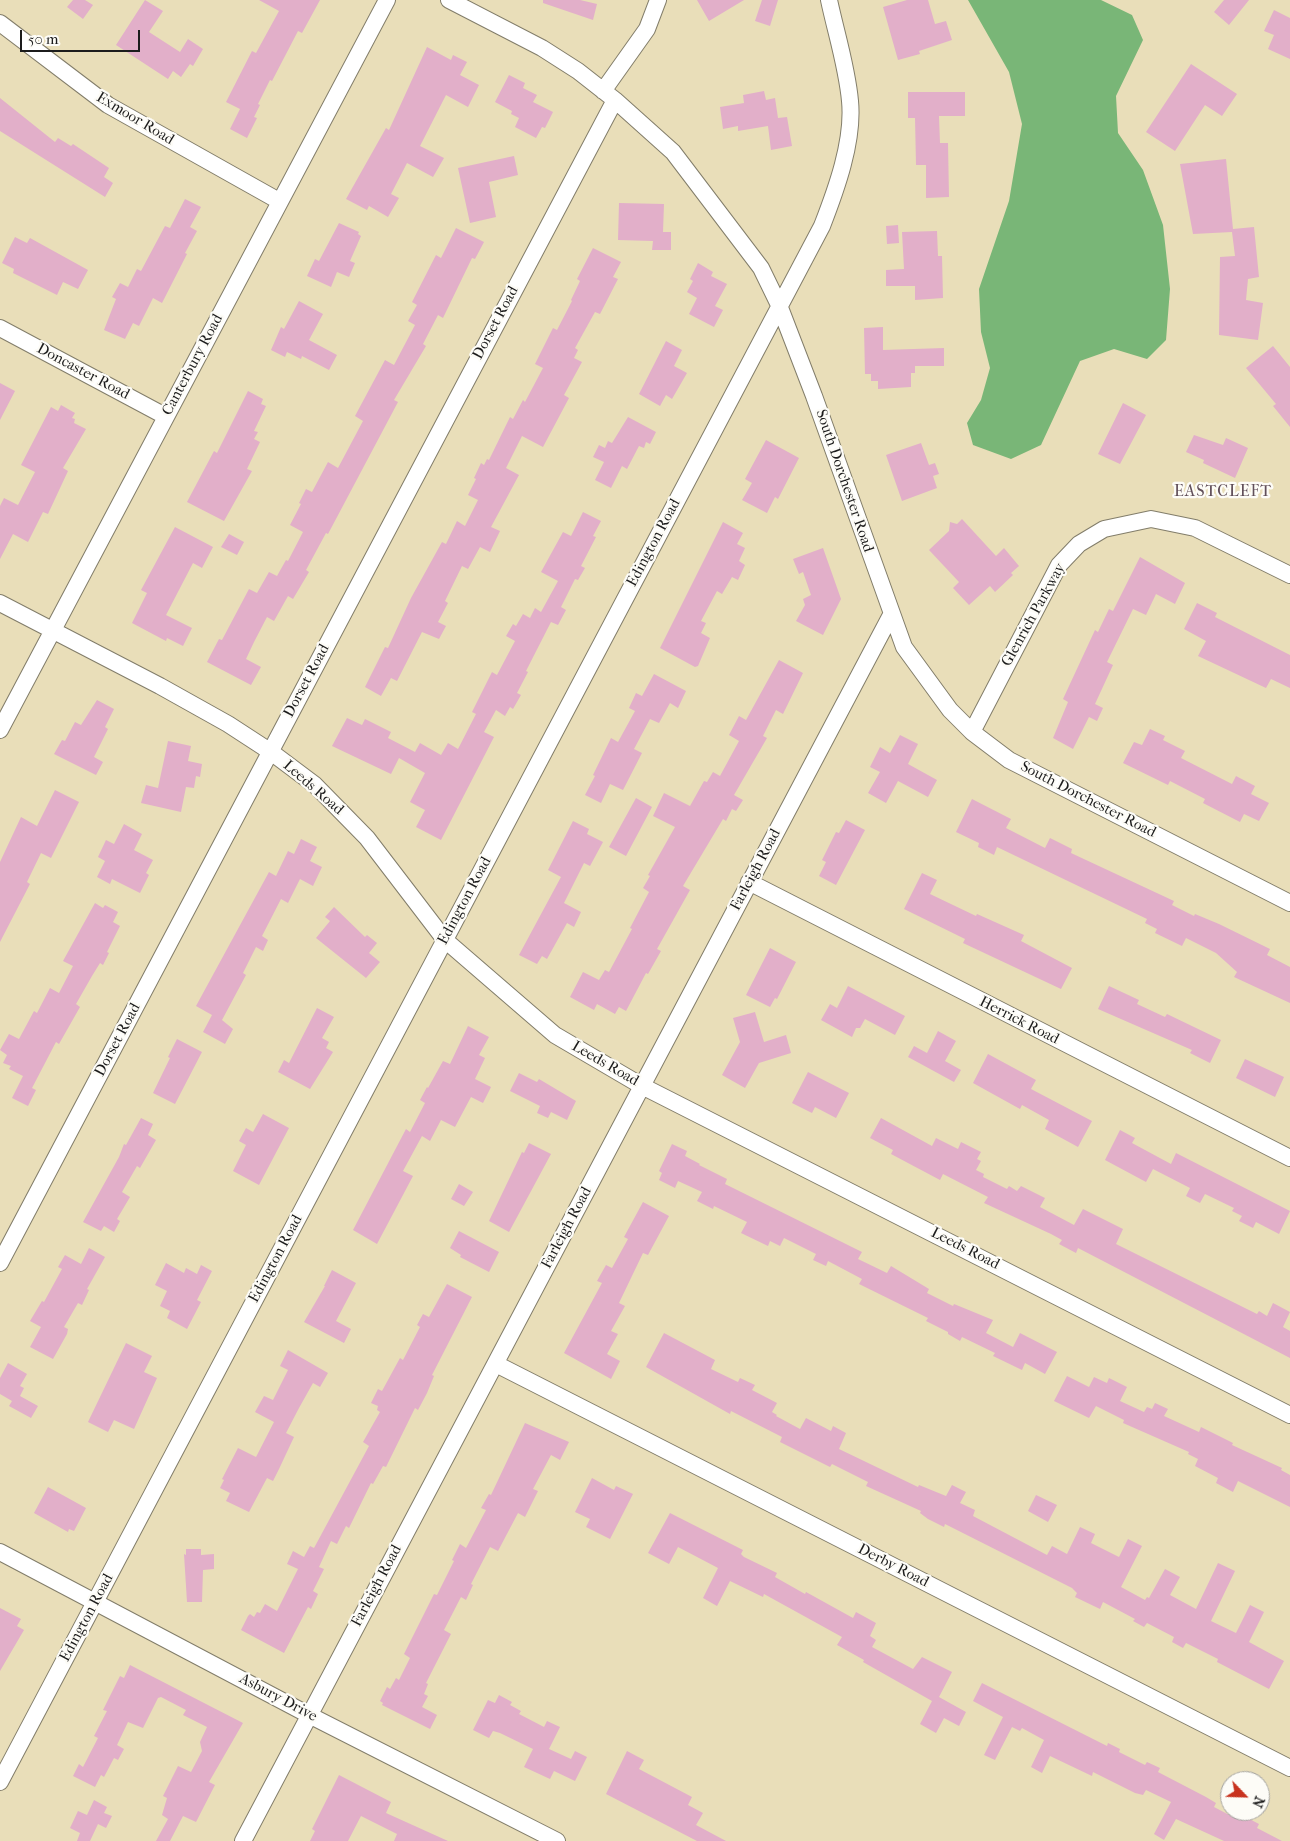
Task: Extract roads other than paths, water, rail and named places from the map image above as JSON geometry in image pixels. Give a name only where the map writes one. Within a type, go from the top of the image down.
[{"type":"street","name":"Canterbury Road","points":[[0,730],[387,0]]},
{"type":"street","name":"South Dorchester Road","points":[[449,0],[542,48],[578,71],[609,96],[673,152],[761,268],[779,305],[814,396],[904,647],[950,710],[972,732],[1009,760],[1290,903]]},
{"type":"street","name":"Dorset Road","points":[[0,1263],[271,752],[609,96],[647,29],[658,0]]},
{"type":"street","name":"Edington Road","points":[[0,1782],[822,226],[838,179],[849,130],[851,102],[829,0]]},
{"type":"street","name":"Exmoor Road","points":[[0,23],[108,105],[279,201]]},
{"type":"street","name":"Doncaster Road","points":[[0,328],[166,416]]},
{"type":"street","name":"Glenrich Parkway","points":[[972,732],[1058,565],[1079,544],[1104,530],[1151,519],[1195,528],[1290,575]]},
{"type":"street","name":"Leeds Road","points":[[0,603],[160,686],[228,724],[271,752],[315,785],[367,838],[445,940],[555,1035],[642,1086],[1290,1415]]},
{"type":"street","name":"Farleigh Road","points":[[243,1841],[891,615]]},
{"type":"street","name":"Herrick Road","points":[[749,882],[1290,1158]]},
{"type":"street","name":"Derby Road","points":[[496,1364],[1290,1768]]},
{"type":"street","name":"Asbury Drive","points":[[0,1552],[309,1715],[557,1841]]},
{"type":"district","name":"EASTCLEFT","points":[[1223,492]]}]
